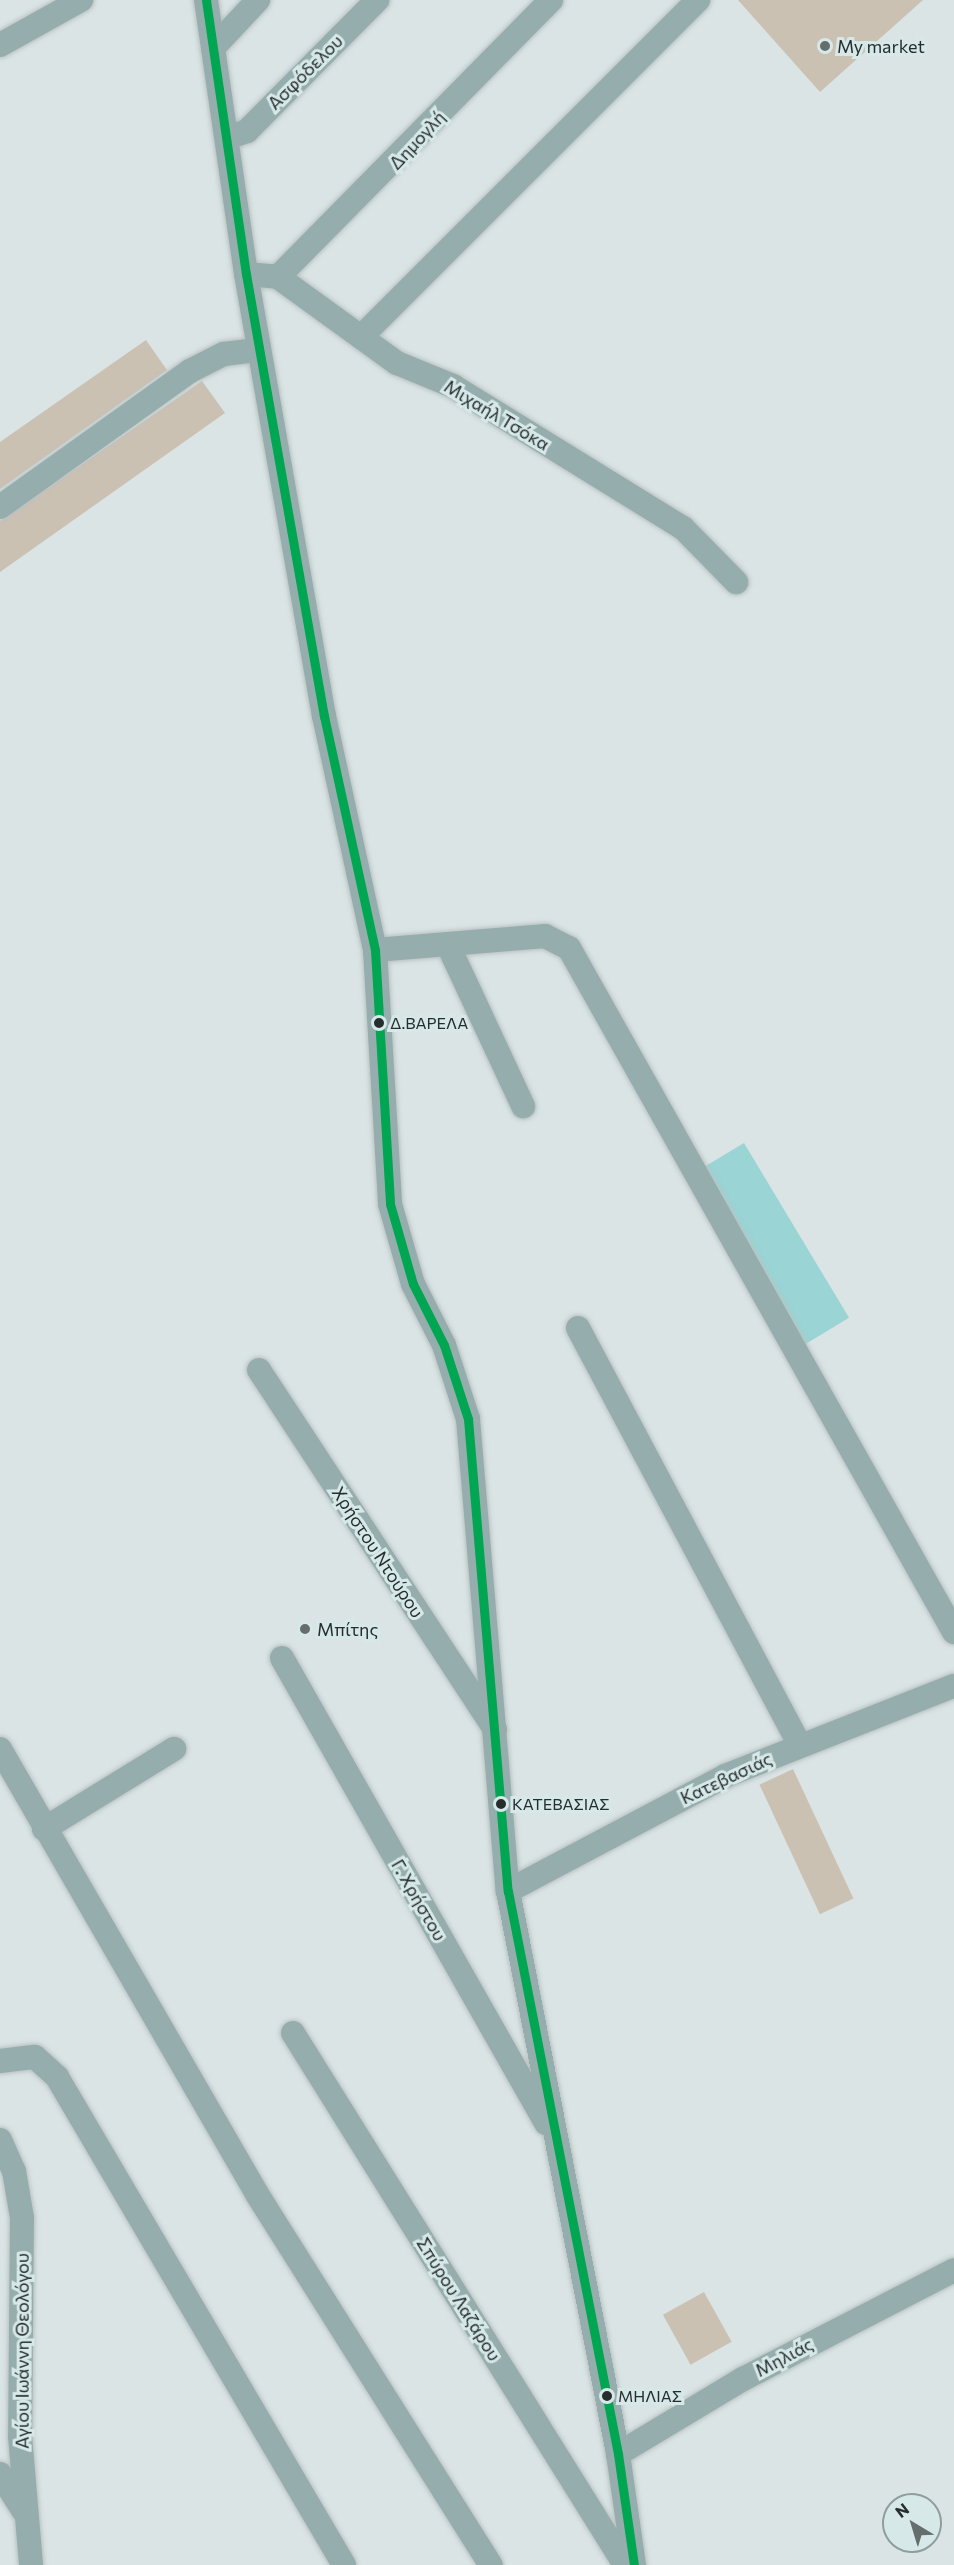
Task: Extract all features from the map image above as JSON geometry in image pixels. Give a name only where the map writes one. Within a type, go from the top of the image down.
[{"type":"street","points":[[0,45],[81,0]]},
{"type":"street","points":[[206,0],[229,137],[246,274],[324,716],[375,950],[390,1204],[413,1284],[444,1345],[468,1419],[497,1733],[508,1891],[618,2454],[634,2565]]},
{"type":"street","points":[[213,48],[258,0]]},
{"type":"street","name":"Ασφόδελου","points":[[229,137],[247,131],[377,0]]},
{"type":"street","name":"Δημογλή","points":[[278,277],[551,0]]},
{"type":"street","points":[[361,337],[698,0]]},
{"type":"street","points":[[246,274],[278,277]]},
{"type":"street","name":"Μιχαήλ Τσόκα","points":[[278,277],[397,363],[453,386],[683,528],[736,582]]},
{"type":"street","points":[[0,507],[190,371],[224,354],[259,350]]},
{"type":"street","points":[[375,950],[545,936],[569,948],[954,1632]]},
{"type":"street","points":[[448,945],[523,1106]]},
{"type":"street","points":[[578,1328],[799,1744]]},
{"type":"street","name":"Χρήστου Ντούρου","points":[[259,1370],[497,1733]]},
{"type":"street","name":"Γ. Χρήστου","points":[[282,1658],[557,2142]]},
{"type":"street","name":"Κατεβασιάς","points":[[508,1891],[725,1776],[799,1744],[954,1686]]},
{"type":"street","points":[[0,1749],[44,1829],[257,2194],[491,2565]]},
{"type":"street","points":[[44,1829],[174,1749]]},
{"type":"street","name":"Σπύρου Λαζάρου","points":[[293,2033],[625,2565]]},
{"type":"street","points":[[0,2061],[34,2057],[57,2077],[344,2565]]},
{"type":"street","name":"Αγίου Ιωάννη Θεολόγου","points":[[0,2140],[14,2170],[22,2218],[20,2436],[31,2565]]},
{"type":"street","name":"Μηλιάς","points":[[618,2454],[743,2379],[954,2270]]},
{"type":"street","points":[[0,2474],[26,2515]]},
{"type":"shaded area","points":[[744,1143],[849,1318],[803,1346],[698,1171]]},
{"type":"building","name":"My market","points":[[738,0],[923,0],[820,92]]},
{"type":"building","points":[[146,340],[167,370],[0,489],[0,442]]},
{"type":"building","points":[[202,381],[225,413],[0,572],[0,521]]},
{"type":"building","points":[[793,1769],[853,1899],[820,1914],[759,1785]]},
{"type":"building","points":[[704,2292],[732,2342],[691,2365],[663,2315]]},
{"type":"transit line","points":[[206,0],[246,274],[324,716],[375,950],[390,1204],[413,1284],[444,1345],[468,1419],[508,1891],[618,2454],[634,2565]]},
{"type":"place","name":"My market","points":[[825,46]]},
{"type":"place","name":"Δ.ΒΑΡΕΛΑ","points":[[379,1023]]},
{"type":"place","name":"Μπίτης","points":[[305,1629]]},
{"type":"place","name":"ΚΑΤΕΒΑΣΙΑΣ","points":[[501,1804]]},
{"type":"place","name":"ΜΗΛΙΑΣ","points":[[607,2396]]}]
